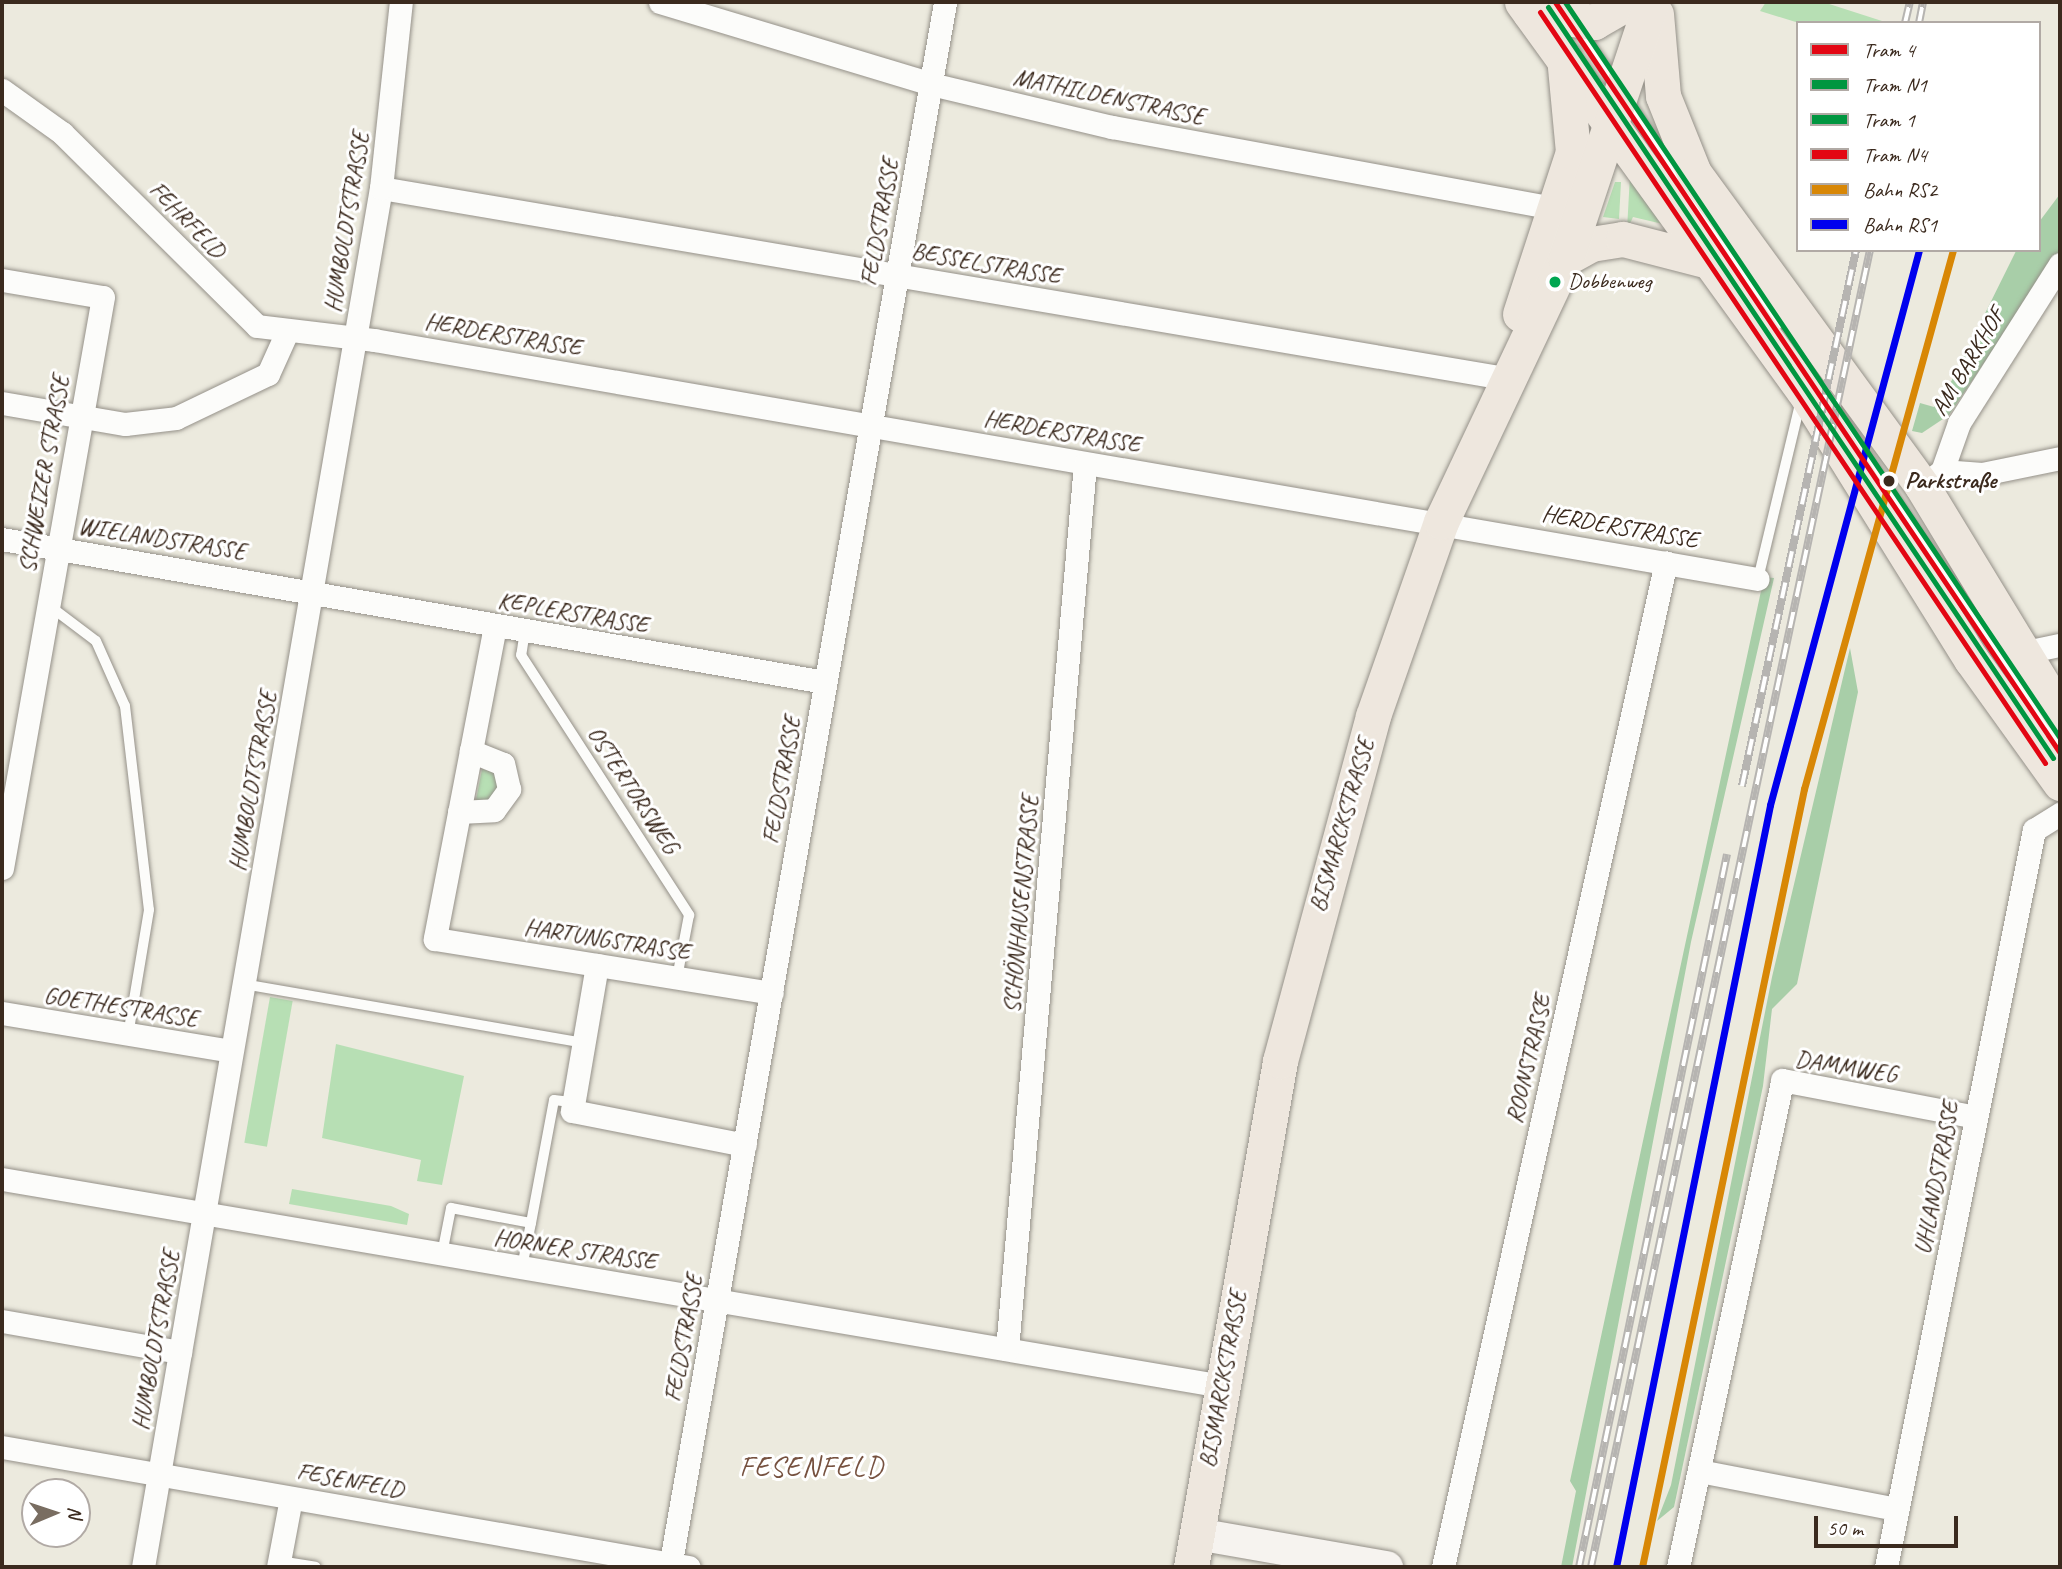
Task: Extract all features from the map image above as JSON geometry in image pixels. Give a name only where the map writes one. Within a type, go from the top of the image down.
[{"type":"main road","points":[[1497,387],[1573,152],[1564,56],[1547,9],[1606,18],[1628,2]]},
{"type":"main road","points":[[1653,2],[1666,109],[1694,173],[1734,233],[1932,478],[2021,653],[2060,713]]},
{"type":"main road","name":"BISMARCKSTRASSE","points":[[1194,1551],[1280,1061],[1317,910],[1373,716],[1441,522],[1497,387],[1566,258],[1653,2]]},
{"type":"main road","points":[[1564,56],[1618,106],[1712,262],[1816,395],[1971,659],[2060,782]]},
{"type":"main road","points":[[1566,258],[1591,244],[1623,239],[1712,262]]},
{"type":"main road","points":[[1194,1551],[1387,1567]]},
{"type":"street","name":"HUMBOLDTSTRASSE","points":[[143,1567],[381,188],[401,2]]},
{"type":"street","name":"MATHILDENSTRASSE","points":[[660,2],[931,85],[1112,127],[1555,208]]},
{"type":"street","name":"FELDSTRASSE","points":[[676,1566],[718,1300],[945,2]]},
{"type":"street","name":"FEHRFELD","points":[[2,90],[62,133],[257,326],[355,339]]},
{"type":"street","name":"BESSELSTRASSE","points":[[381,188],[897,275],[1497,387]]},
{"type":"street","name":"AM BARKHOF","points":[[1932,478],[1959,423],[2060,264]]},
{"type":"street","name":"SCHWEIZER STRASSE","points":[[2,281],[103,297],[2,860]]},
{"type":"street","points":[[2,403],[81,417],[143,424],[209,407],[268,374],[287,332]]},
{"type":"street","name":"HERDERSTRASSE","points":[[355,339],[871,424],[1085,464],[1441,522],[1758,579]]},
{"type":"street","points":[[1932,478],[1982,474],[2060,458]]},
{"type":"street","name":"SCHÖNHAUSENSTRASSE","points":[[1007,1349],[1085,464]]},
{"type":"street","name":"WIELANDSTRASSE","points":[[2,539],[313,593]]},
{"type":"street","name":"ROONSTRASSE","points":[[1443,1567],[1666,562]]},
{"type":"street","name":"KEPLERSTRASSE","points":[[313,593],[825,682]]},
{"type":"street","points":[[471,751],[503,764],[509,789],[494,810],[459,811],[495,626]]},
{"type":"street","points":[[2021,653],[2060,645]]},
{"type":"street","name":"HARTUNGSTRASSE","points":[[459,811],[435,939],[772,993]]},
{"type":"street","name":"UHLANDSTRASSE","points":[[1886,1567],[2034,830],[2060,814]]},
{"type":"street","points":[[597,965],[571,1102],[579,1115],[745,1145]]},
{"type":"street","name":"GOETHESTRASSE","points":[[2,1013],[231,1051]]},
{"type":"street","name":"DAMMWEG","points":[[1678,1567],[1782,1080],[1976,1117]]},
{"type":"street","name":"HORNER STRASSE","points":[[2,1179],[1222,1386]]},
{"type":"street","points":[[2,1321],[180,1352]]},
{"type":"street","name":"FESENFELD","points":[[2,1447],[676,1566]]},
{"type":"street","points":[[1699,1471],[1897,1509]]},
{"type":"street","points":[[279,1564],[291,1498]]},
{"type":"lane","points":[[1547,9],[1782,331]]},
{"type":"lane","points":[[1758,579],[1816,395]]},
{"type":"lane","points":[[1816,395],[2060,745]]},
{"type":"lane","points":[[47,604],[96,641],[125,706],[149,910],[128,1035]]},
{"type":"lane","name":"OSTERTORSWEG","points":[[525,631],[521,655],[689,915],[677,978]]},
{"type":"lane","points":[[243,984],[583,1043]]},
{"type":"lane","points":[[522,1267],[554,1100],[571,1102]]},
{"type":"lane","points":[[442,1254],[451,1208],[531,1223]]},
{"type":"lane","points":[[279,1564],[316,1567]]},
{"type":"green space","points":[[1766,2],[1823,2],[1882,21],[1796,22],[1760,11]]},
{"type":"green space","points":[[1630,175],[1679,241],[1664,239],[1667,225],[1633,217],[1627,230]]},
{"type":"green space","points":[[1615,182],[1621,182],[1619,219],[1603,217]]},
{"type":"green space","points":[[2060,194],[2060,250],[1949,415],[1922,433],[1912,431],[1920,403],[1934,407],[1952,380],[2016,252],[2041,252],[2041,219]]},
{"type":"green space","points":[[1764,577],[1774,578],[1691,942],[1572,1567],[1561,1567],[1576,1491],[1570,1481]]},
{"type":"green space","points":[[1850,648],[1858,692],[1797,984],[1772,1009],[1763,1086],[1674,1507],[1657,1521],[1671,1485],[1772,977]]},
{"type":"green space","points":[[482,769],[493,772],[500,787],[488,801],[476,800]]},
{"type":"green space","points":[[270,997],[293,1001],[267,1147],[244,1143]]},
{"type":"green space","points":[[336,1044],[464,1076],[442,1185],[417,1181],[421,1160],[322,1138]]},
{"type":"green space","points":[[292,1189],[391,1206],[409,1214],[407,1225],[289,1204]]},
{"type":"railway","points":[[1905,21],[1910,2]]},
{"type":"railway","points":[[1919,21],[1923,2]]},
{"type":"railway","points":[[1742,786],[1856,252]]},
{"type":"railway","points":[[1591,1567],[1870,252]]},
{"type":"railway","points":[[1579,1567],[1727,854]]},
{"type":"tram line","name":"4","points":[[1555,2],[2060,753]]},
{"type":"tram line","name":"1","points":[[1565,2],[2060,738]]},
{"type":"tram line","name":"N1","points":[[1548,7],[2053,758]]},
{"type":"tram line","name":"N4","points":[[1540,12],[2045,763]]},
{"type":"rail line","name":"RS1","points":[[1616,1567],[1770,805],[1918,252]]},
{"type":"rail line","name":"RS2","points":[[1642,1567],[1804,789],[1952,252]]},
{"type":"place","name":"Dobbenweg","points":[[1555,282]]},
{"type":"place","name":"Parkstraße","points":[[1889,481]]},
{"type":"district","name":"FESENFELD","points":[[812,1467]]}]
